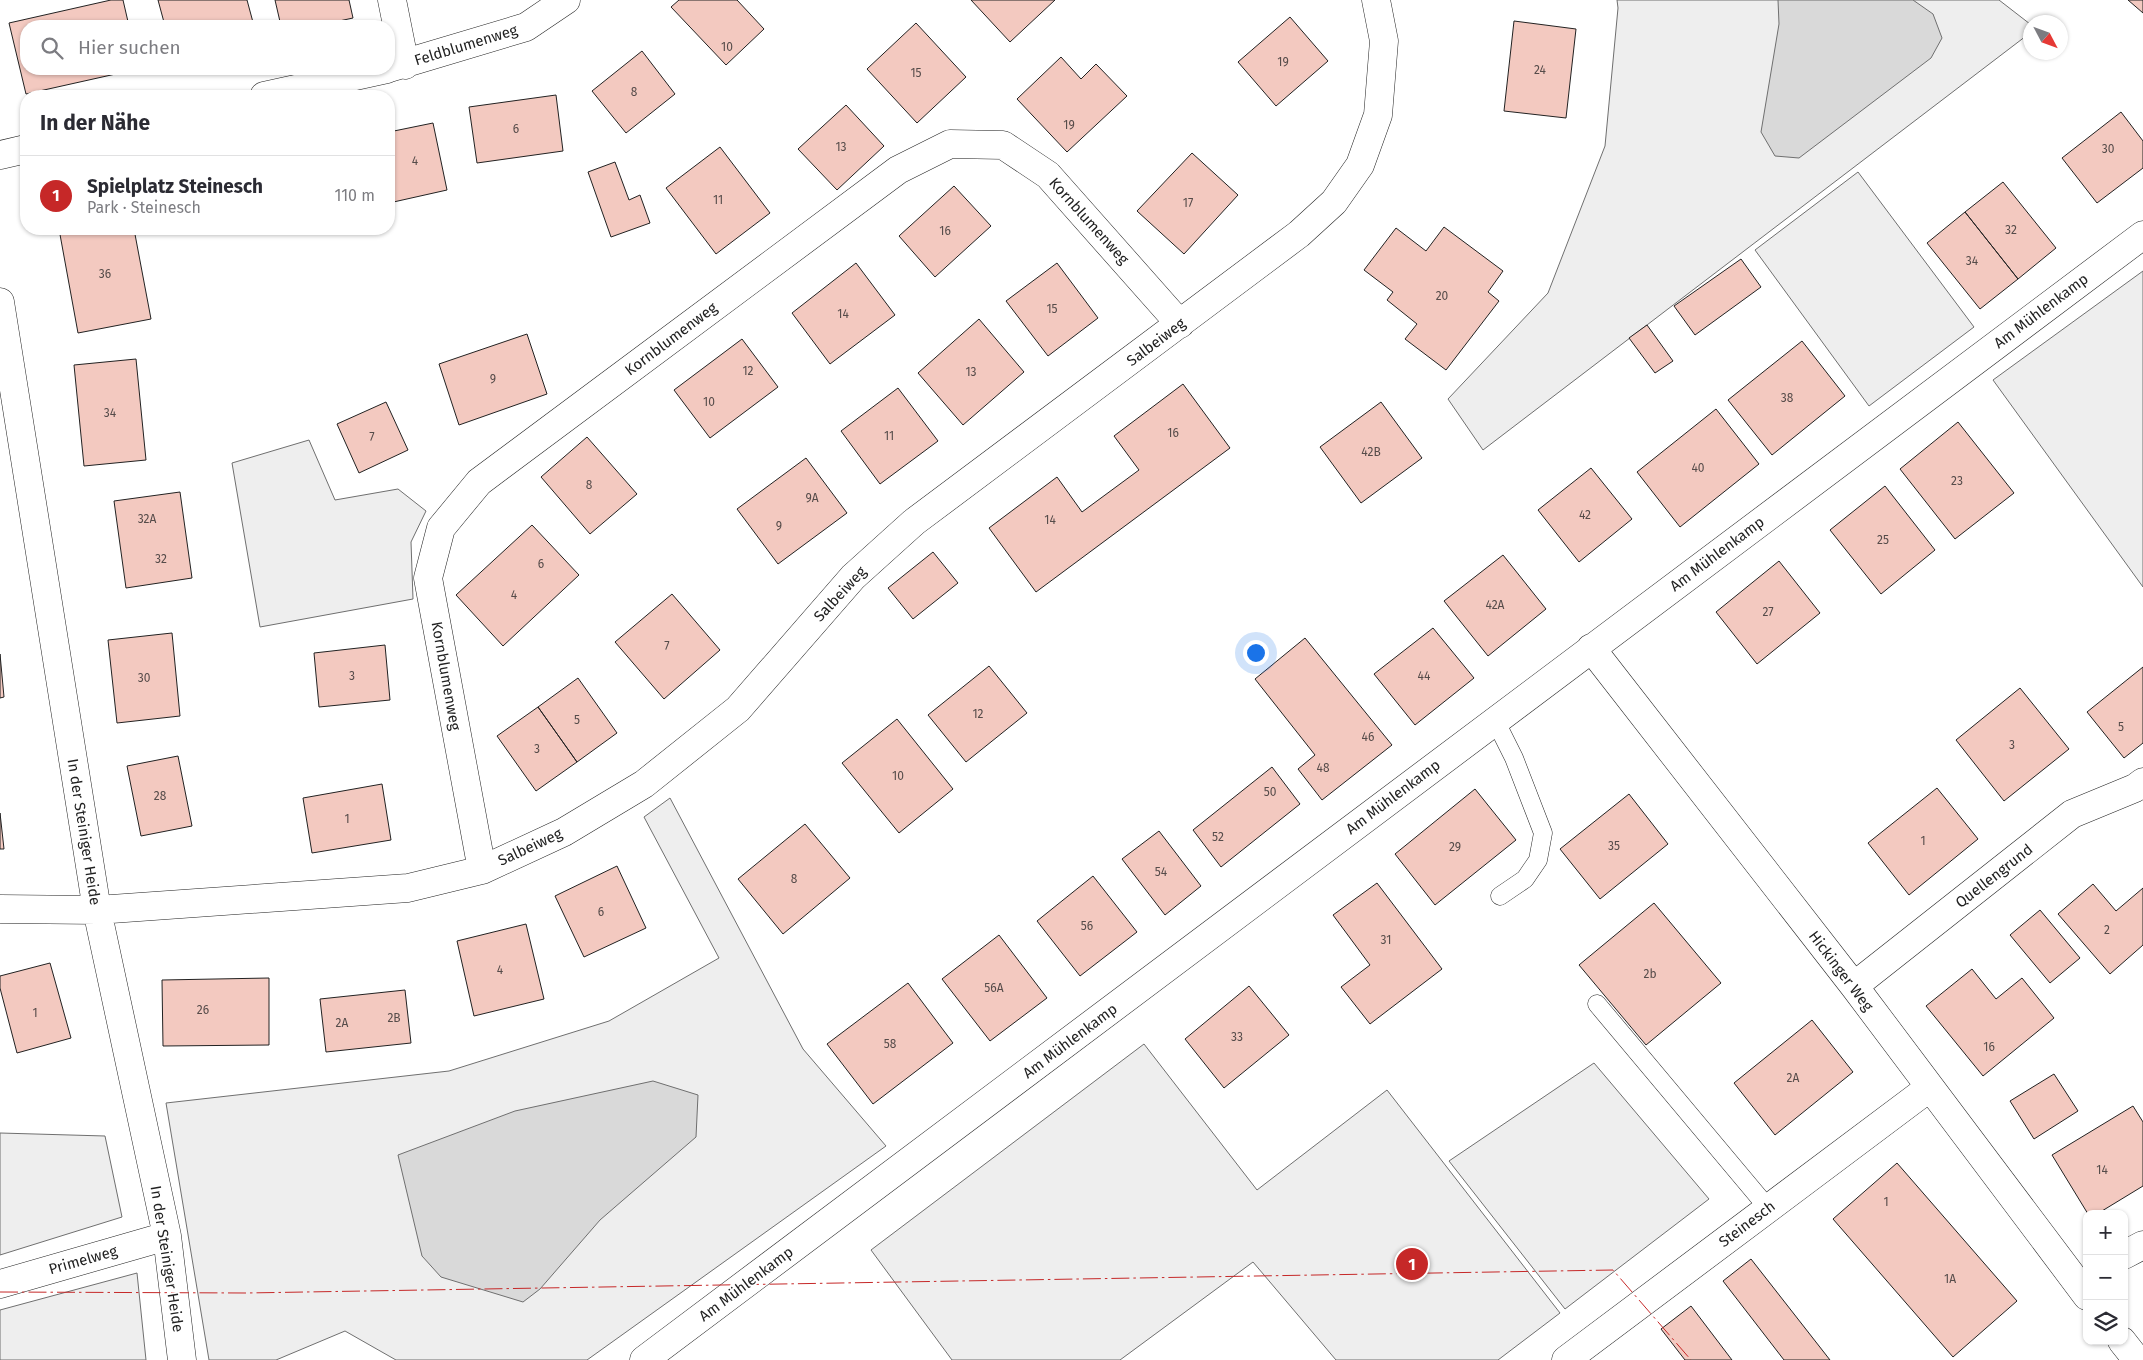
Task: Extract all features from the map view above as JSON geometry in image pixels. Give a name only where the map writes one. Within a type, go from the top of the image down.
[{"type":"street","points":[[392,0],[393,20]]},
{"type":"street","name":"Feldblumenweg","points":[[395,67],[526,27],[566,0]]},
{"type":"street","name":"Salbeiweg","points":[[0,910],[97,910],[408,888],[482,870],[564,832],[644,784],[738,709],[853,577],[914,522],[1299,234],[1334,202],[1360,166],[1378,115],[1384,41],[1376,0]]},
{"type":"street","name":"Feldblumenweg","points":[[291,90],[358,75]]},
{"type":"street","name":"Kornblumenweg","points":[[482,870],[428,578],[441,528],[480,482],[898,170],[950,144],[1003,145],[1048,175],[1180,324]]},
{"type":"street","points":[[0,155],[20,151]]},
{"type":"street","name":"Am Mühlenkamp","points":[[644,1360],[2143,235]]},
{"type":"street","name":"In der Steiniger Heide","points":[[0,302],[97,910],[167,1236],[182,1360]]},
{"type":"street","name":"Hickinger Weg","points":[[1591,648],[1854,986],[1929,1088],[2083,1286]]},
{"type":"street","name":"Quellengrund","points":[[1854,986],[2072,814],[2135,788],[2143,782]]},
{"type":"street","name":"Steinesch","points":[[1566,1360],[1929,1088]]},
{"type":"street","name":"Primelweg","points":[[0,1284],[167,1236]]},
{"type":"street","points":[[2126,1255],[2143,1245]]},
{"type":"street","points":[[2125,1345],[2137,1360]]},
{"type":"lane","points":[[1495,720],[1514,758],[1543,833],[1538,860],[1525,879],[1500,896]]},
{"type":"lane","points":[[1597,1004],[1768,1208]]},
{"type":"shaded area","points":[[1617,0],[1999,0],[2023,19],[2023,38],[1483,450],[1448,399],[1548,293],[1605,146],[1618,8]]},
{"type":"shaded area","points":[[1778,0],[1913,0],[1933,14],[1942,38],[1931,58],[1799,158],[1775,156],[1761,132],[1779,24]]},
{"type":"shaded area","points":[[1858,172],[1974,327],[1869,406],[1755,250]]},
{"type":"shaded area","points":[[2143,271],[2143,587],[1993,380]]},
{"type":"shaded area","points":[[309,440],[335,500],[398,489],[426,511],[411,542],[413,599],[260,627],[232,463]]},
{"type":"shaded area","points":[[670,798],[803,1049],[886,1146],[587,1360],[396,1360],[345,1331],[276,1360],[209,1360],[166,1103],[449,1071],[609,1021],[719,958],[644,817]]},
{"type":"shaded area","points":[[1144,1044],[1257,1190],[1387,1090],[1560,1313],[1498,1360],[1336,1360],[1253,1262],[1120,1360],[952,1360],[871,1250]]},
{"type":"shaded area","points":[[1594,1063],[1709,1199],[1565,1309],[1449,1161]]},
{"type":"shaded area","points":[[653,1081],[698,1095],[696,1137],[600,1220],[540,1289],[523,1302],[441,1277],[422,1256],[398,1155],[515,1111]]},
{"type":"shaded area","points":[[0,1133],[105,1136],[122,1217],[0,1255]]},
{"type":"shaded area","points":[[137,1273],[146,1360],[0,1360],[0,1310]]},
{"type":"building","points":[[111,0],[123,0],[128,20],[22,20]]},
{"type":"building","points":[[158,0],[247,0],[252,20],[163,20]]},
{"type":"building","points":[[275,0],[349,0],[353,18],[344,20],[280,20]]},
{"type":"building","points":[[679,0],[737,0],[764,29],[726,65],[671,7]]},
{"type":"building","points":[[971,0],[1055,0],[1010,42]]},
{"type":"building","points":[[2128,0],[2143,0],[2143,13]]},
{"type":"building","points":[[1290,17],[1328,61],[1276,106],[1238,62]]},
{"type":"building","points":[[20,21],[20,69],[9,23]]},
{"type":"building","points":[[1514,21],[1576,29],[1566,118],[1504,111]]},
{"type":"building","points":[[916,23],[966,77],[917,123],[867,69]]},
{"type":"building","points":[[642,51],[675,94],[626,133],[592,91]]},
{"type":"building","points":[[1061,57],[1081,79],[1096,64],[1127,96],[1067,152],[1017,99]]},
{"type":"building","points":[[21,75],[111,75],[44,90],[25,90]]},
{"type":"building","points":[[556,95],[563,151],[477,163],[469,107]]},
{"type":"building","points":[[846,105],[884,146],[837,190],[798,149]]},
{"type":"building","points":[[2121,112],[2143,141],[2143,168],[2097,203],[2062,158]]},
{"type":"building","points":[[433,123],[447,190],[395,202],[395,131]]},
{"type":"building","points":[[720,147],[770,213],[716,254],[666,188]]},
{"type":"building","points":[[1192,153],[1238,195],[1184,254],[1137,211]]},
{"type":"building","points":[[615,162],[629,200],[640,195],[650,223],[611,237],[588,172]]},
{"type":"building","points":[[2003,182],[2056,248],[2018,279],[1965,212]]},
{"type":"building","points":[[954,186],[991,226],[935,277],[899,236]]},
{"type":"building","points":[[1965,212],[2018,279],[1980,309],[1927,243]]},
{"type":"building","points":[[1444,227],[1503,271],[1488,292],[1499,301],[1446,370],[1405,339],[1417,324],[1387,300],[1393,292],[1364,270],[1396,228],[1426,251]]},
{"type":"building","points":[[60,235],[135,235],[151,319],[78,333]]},
{"type":"building","points":[[1741,259],[1761,287],[1695,335],[1674,306]]},
{"type":"building","points":[[856,263],[895,315],[830,364],[792,313]]},
{"type":"building","points":[[1057,263],[1098,318],[1048,356],[1006,301]]},
{"type":"building","points":[[979,319],[1024,372],[963,425],[918,373]]},
{"type":"building","points":[[1647,325],[1673,361],[1655,373],[1629,338]]},
{"type":"building","points":[[527,334],[547,394],[459,425],[439,364]]},
{"type":"building","points":[[742,339],[778,387],[710,438],[674,390]]},
{"type":"building","points":[[1802,341],[1845,396],[1772,455],[1728,400]]},
{"type":"building","points":[[136,359],[146,460],[84,466],[74,365]]},
{"type":"building","points":[[1183,384],[1230,448],[1036,592],[989,528],[1057,477],[1082,512],[1139,470],[1114,436]]},
{"type":"building","points":[[898,388],[938,441],[880,484],[841,431]]},
{"type":"building","points":[[386,402],[408,450],[359,473],[337,424]]},
{"type":"building","points":[[1381,402],[1422,458],[1361,503],[1320,447]]},
{"type":"building","points":[[1716,409],[1759,464],[1680,527],[1637,472]]},
{"type":"building","points":[[1958,422],[2014,493],[1955,539],[1900,469]]},
{"type":"building","points":[[587,437],[637,494],[590,534],[541,477]]},
{"type":"building","points":[[806,458],[847,513],[778,564],[737,509]]},
{"type":"building","points":[[1591,468],[1632,519],[1579,562],[1538,510]]},
{"type":"building","points":[[1885,486],[1935,550],[1881,594],[1830,530]]},
{"type":"building","points":[[180,492],[192,578],[126,588],[114,501]]},
{"type":"building","points":[[532,525],[579,575],[503,646],[456,595]]},
{"type":"building","points":[[933,552],[958,583],[913,619],[888,588]]},
{"type":"building","points":[[1503,555],[1546,609],[1488,656],[1444,601]]},
{"type":"building","points":[[1779,561],[1820,613],[1757,664],[1716,612]]},
{"type":"building","points":[[672,594],[720,650],[664,699],[615,642]]},
{"type":"building","points":[[1433,628],[1474,678],[1415,725],[1374,674]]},
{"type":"building","points":[[172,633],[180,716],[117,723],[108,640]]},
{"type":"building","points":[[1305,638],[1392,745],[1322,800],[1298,769],[1315,755],[1255,679]]},
{"type":"building","points":[[385,645],[390,700],[319,707],[314,653]]},
{"type":"building","points":[[0,654],[4,697],[0,698]]},
{"type":"building","points":[[989,666],[1027,713],[966,762],[928,715]]},
{"type":"building","points":[[2143,667],[2143,743],[2124,758],[2087,712]]},
{"type":"building","points":[[578,678],[617,733],[577,762],[538,707]]},
{"type":"building","points":[[2020,688],[2069,749],[2004,801],[1956,740]]},
{"type":"building","points":[[538,707],[577,762],[536,791],[497,736]]},
{"type":"building","points":[[897,719],[953,789],[899,833],[842,763]]},
{"type":"building","points":[[178,756],[192,826],[141,836],[127,766]]},
{"type":"building","points":[[1272,767],[1300,804],[1221,867],[1193,830]]},
{"type":"building","points":[[382,784],[391,840],[312,853],[303,798]]},
{"type":"building","points":[[1937,788],[1978,839],[1909,895],[1868,843]]},
{"type":"building","points":[[1475,789],[1516,840],[1435,905],[1395,854]]},
{"type":"building","points":[[1629,794],[1668,844],[1600,899],[1560,849]]},
{"type":"building","points":[[0,813],[4,849],[0,849]]},
{"type":"building","points":[[805,824],[850,878],[783,934],[738,879]]},
{"type":"building","points":[[1159,831],[1201,886],[1165,915],[1122,859]]},
{"type":"building","points":[[617,866],[646,928],[584,957],[555,896]]},
{"type":"building","points":[[1093,876],[1137,932],[1080,976],[1037,921]]},
{"type":"building","points":[[1377,883],[1442,969],[1370,1024],[1341,987],[1370,965],[1333,915]]},
{"type":"building","points":[[2093,884],[2116,911],[2143,888],[2143,945],[2110,974],[2058,914]]},
{"type":"building","points":[[1654,903],[1721,983],[1646,1045],[1579,965]]},
{"type":"building","points":[[2040,910],[2080,958],[2050,983],[2010,935]]},
{"type":"building","points":[[526,924],[544,999],[474,1016],[457,941]]},
{"type":"building","points":[[999,935],[1047,998],[990,1041],[942,979]]},
{"type":"building","points":[[50,963],[71,1038],[17,1053],[0,988],[0,976]]},
{"type":"building","points":[[1972,969],[1996,999],[2022,978],[2054,1018],[1983,1076],[1926,1006]]},
{"type":"building","points":[[269,978],[269,1045],[163,1046],[162,980]]},
{"type":"building","points":[[908,983],[953,1043],[873,1104],[827,1044]]},
{"type":"building","points":[[1249,986],[1289,1035],[1224,1088],[1185,1039]]},
{"type":"building","points":[[405,990],[411,1043],[326,1052],[320,999]]},
{"type":"building","points":[[1812,1020],[1853,1072],[1775,1135],[1734,1083]]},
{"type":"building","points":[[2054,1074],[2078,1111],[2034,1139],[2010,1101]]},
{"type":"building","points":[[2133,1106],[2143,1122],[2143,1186],[2104,1210],[2086,1210],[2052,1155]]},
{"type":"building","points":[[1897,1163],[2017,1301],[1953,1357],[1833,1219]]},
{"type":"building","points":[[1751,1259],[1830,1360],[1784,1360],[1723,1281]]},
{"type":"building","points":[[1691,1306],[1732,1360],[1685,1360],[1661,1329]]},
{"type":"power","points":[[0,1292],[246,1293],[1613,1270],[1691,1360]]},
{"type":"place","name":"Spielplatz Steinesch","points":[[1412,1264]]}]
